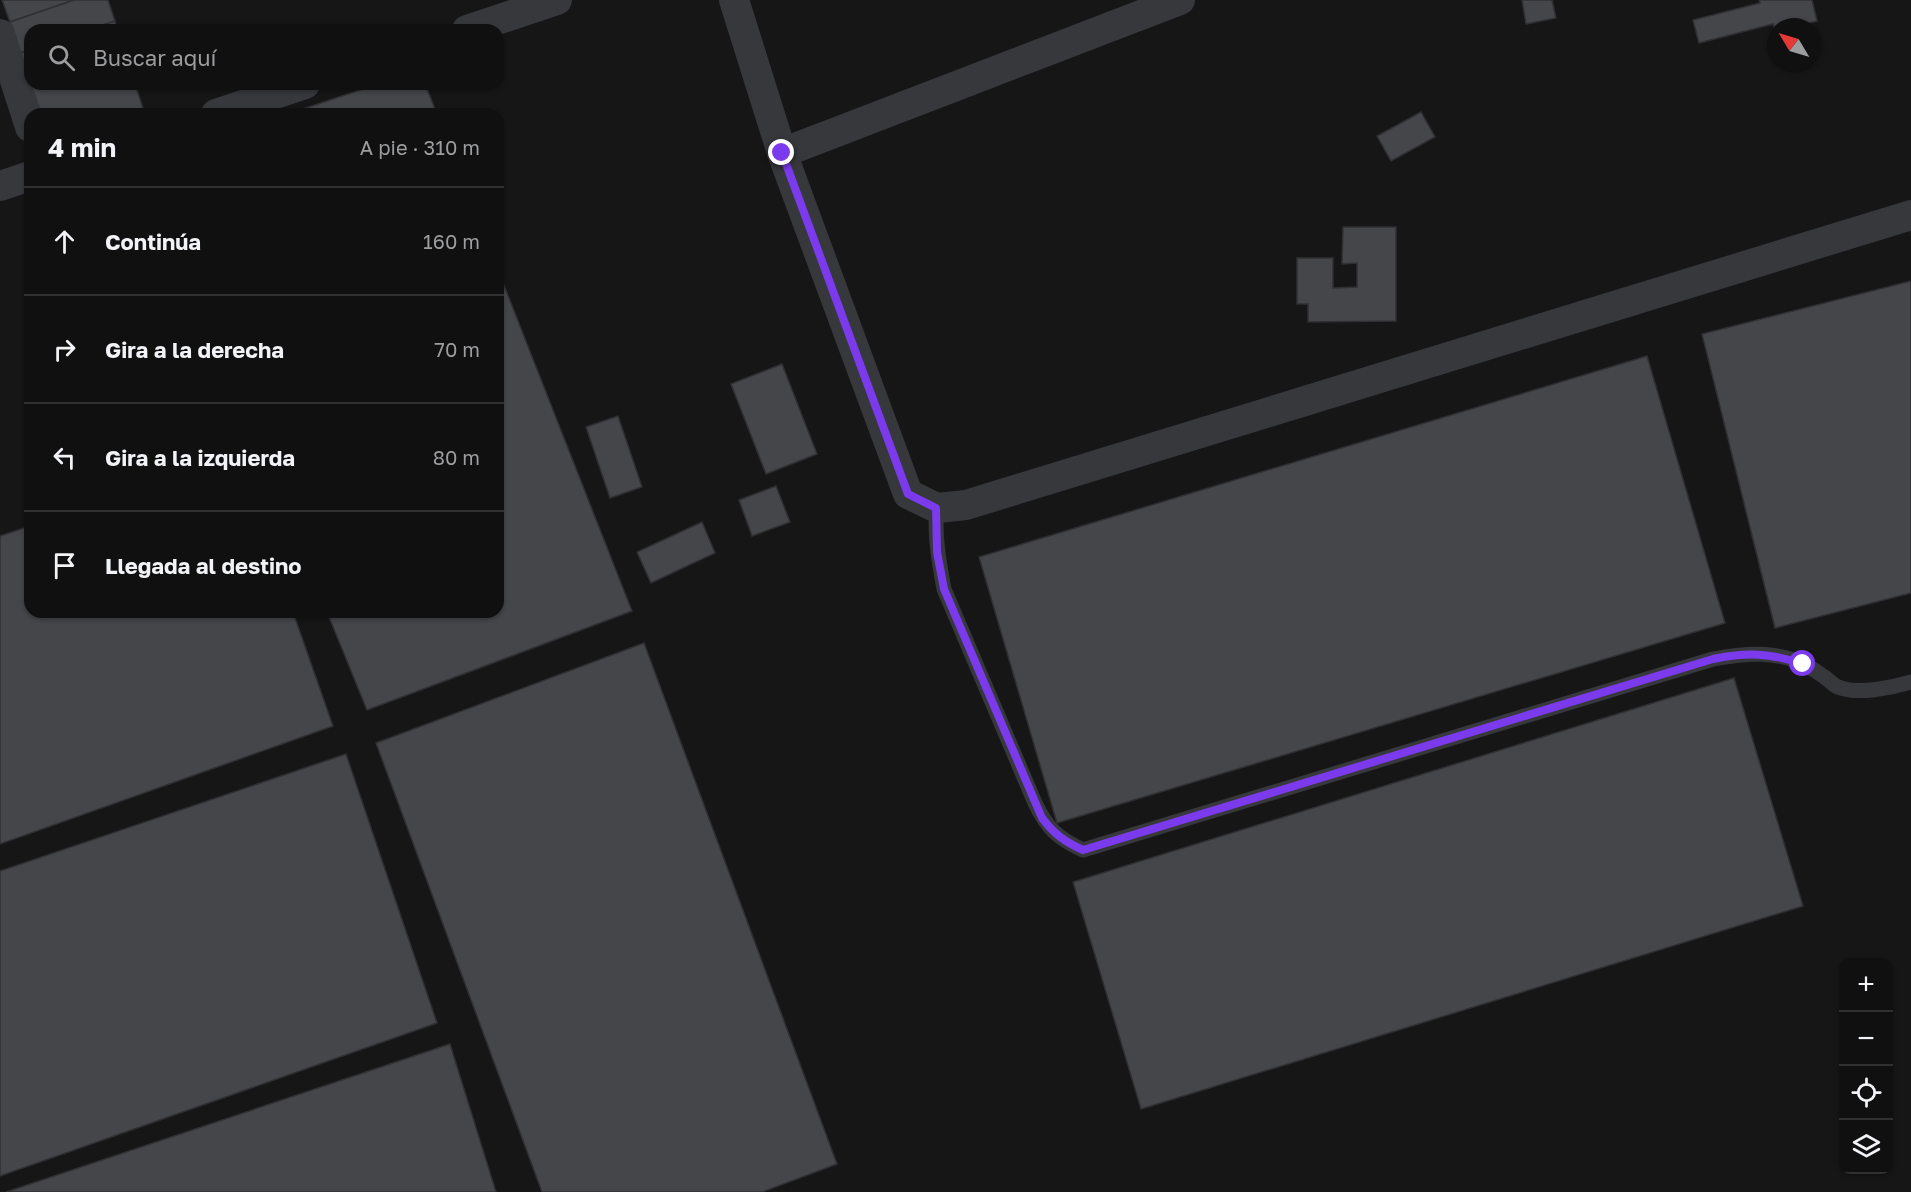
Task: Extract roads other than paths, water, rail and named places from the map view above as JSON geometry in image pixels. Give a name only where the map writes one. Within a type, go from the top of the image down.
[{"type":"street","points":[[485,24],[557,0]]},
{"type":"street","points":[[734,0],[782,153],[908,494],[936,508],[966,505],[1911,215]]},
{"type":"street","points":[[782,153],[1180,0]]},
{"type":"street","points":[[0,34],[24,108]]},
{"type":"street","points":[[234,108],[287,90]]},
{"type":"street","points":[[0,186],[24,178]]},
{"type":"lane","points":[[936,508],[937,552],[944,589],[1035,803],[1042,818],[1053,832],[1066,843],[1083,850],[1713,659],[1737,654],[1783,657],[1803,664],[1838,687],[1874,690],[1911,682]]}]
